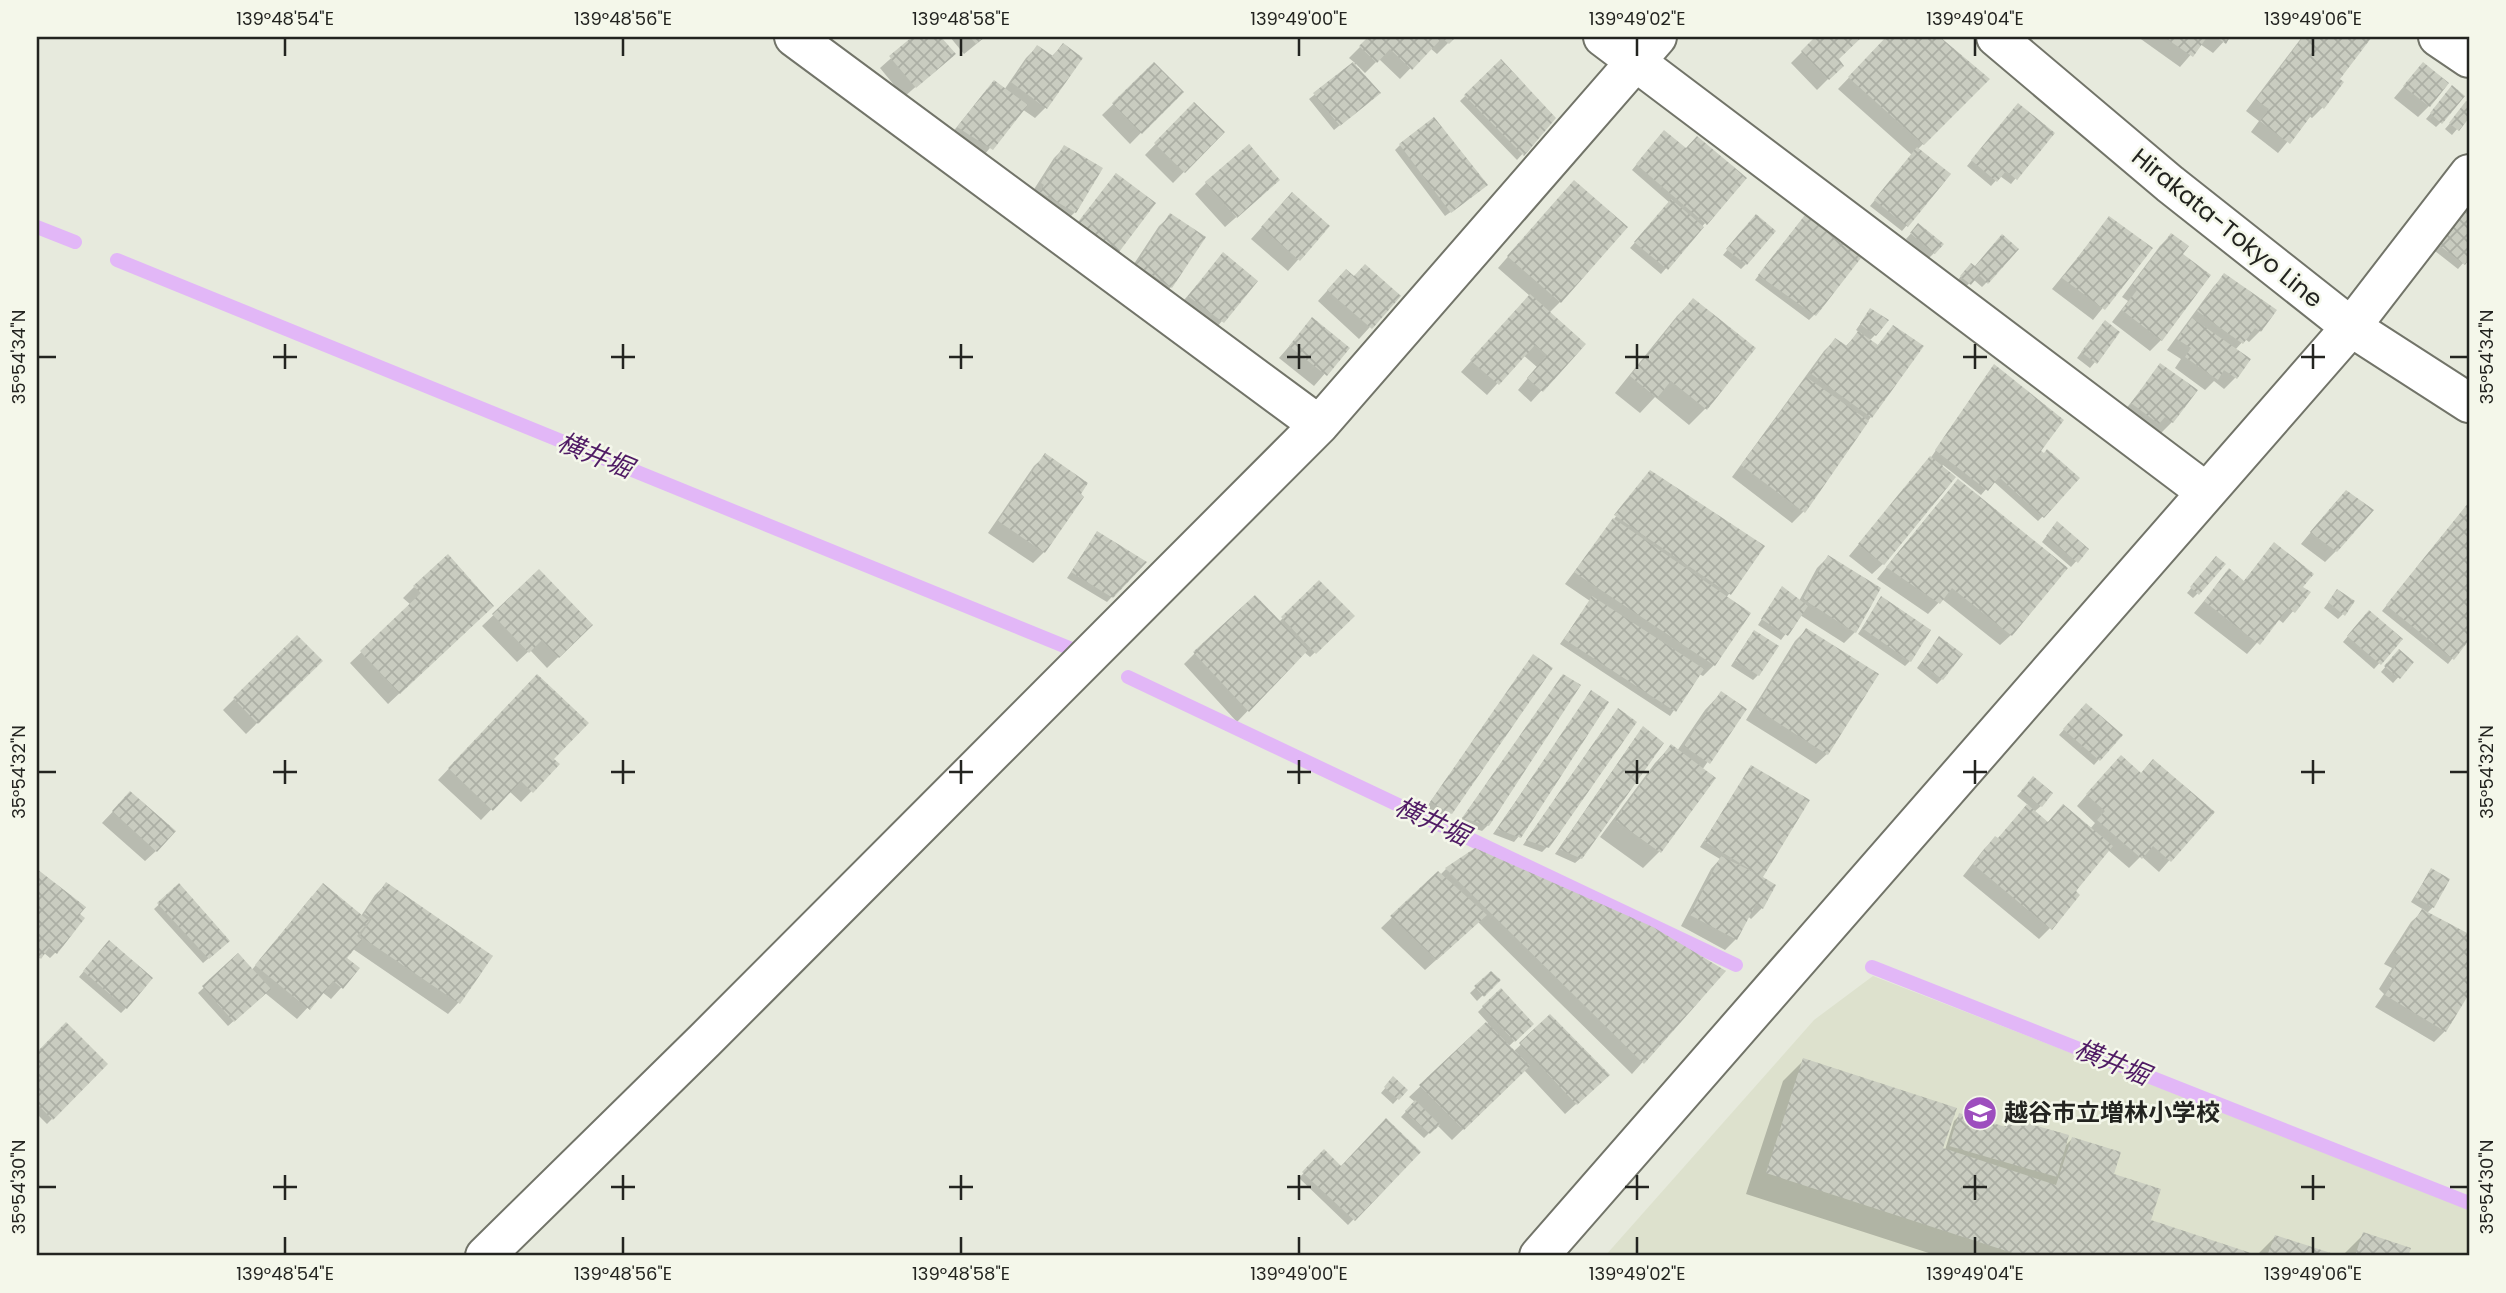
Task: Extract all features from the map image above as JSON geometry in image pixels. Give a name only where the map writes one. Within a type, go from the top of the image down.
[{"type":"street","points":[[794,37],[1319,425]]},
{"type":"street","points":[[1603,37],[1647,50],[2206,492]]},
{"type":"street","name":"Hirakata-Tokyo Line","points":[[1996,37],[2170,184],[2351,327],[2469,403]]},
{"type":"street","points":[[2438,37],[2469,58]]},
{"type":"street","points":[[485,1256],[724,1021],[1319,425],[1647,50]]},
{"type":"street","points":[[1539,1256],[2351,327],[2469,174]]},
{"type":"shaded area","name":"越谷市立増林小学校","points":[[1873,976],[2469,1207],[2469,1256],[1605,1256],[1814,1020]]},
{"type":"building","points":[[912,37],[941,37],[956,54],[916,88],[889,56]]},
{"type":"building","points":[[970,37],[985,37],[976,44]]},
{"type":"building","points":[[1368,37],[1456,37],[1449,44],[1442,38],[1412,70],[1390,49],[1377,63],[1359,46]]},
{"type":"building","points":[[1815,37],[1862,37],[1839,59],[1844,66],[1829,80],[1801,51]]},
{"type":"building","points":[[1886,37],[1940,37],[1990,79],[1924,145],[1848,77]]},
{"type":"building","points":[[2164,37],[2207,37],[2193,57]]},
{"type":"building","points":[[2216,37],[2230,37],[2226,44]]},
{"type":"building","points":[[2303,37],[2372,37],[2340,79],[2344,82],[2324,109],[2319,105],[2290,144],[2260,121],[2269,109],[2256,100]]},
{"type":"building","points":[[1063,43],[1083,58],[1047,109],[1011,82],[1037,45],[1053,56]]},
{"type":"building","points":[[1501,59],[1556,118],[1524,156],[1464,95]]},
{"type":"building","points":[[1154,62],[1184,92],[1142,134],[1112,103]]},
{"type":"building","points":[[1353,62],[1381,93],[1340,126],[1313,93]]},
{"type":"building","points":[[2423,62],[2449,83],[2430,107],[2403,86]]},
{"type":"building","points":[[994,80],[1028,105],[993,150],[957,127]]},
{"type":"building","points":[[2452,85],[2465,96],[2442,124],[2430,113]]},
{"type":"building","points":[[2466,101],[2469,104],[2469,118],[2459,131],[2449,123]]},
{"type":"building","points":[[1194,102],[1225,132],[1185,173],[1154,143]]},
{"type":"building","points":[[2018,103],[2055,133],[2017,180],[2006,171],[1997,182],[1971,160]]},
{"type":"building","points":[[1434,117],[1488,185],[1451,213],[1399,144]]},
{"type":"building","points":[[1664,130],[1686,148],[1697,136],[1747,178],[1707,225],[1636,164]]},
{"type":"building","points":[[1249,144],[1280,180],[1237,218],[1205,182]]},
{"type":"building","points":[[1064,145],[1103,168],[1076,213],[1040,192],[1044,185],[1041,183]]},
{"type":"building","points":[[1917,147],[1951,174],[1908,227],[1874,200]]},
{"type":"building","points":[[1116,173],[1156,203],[1119,252],[1078,222]]},
{"type":"building","points":[[1574,180],[1628,227],[1561,303],[1507,256]]},
{"type":"building","points":[[1292,192],[1330,226],[1300,261],[1261,227]]},
{"type":"building","points":[[1671,199],[1704,227],[1668,270],[1634,242]]},
{"type":"building","points":[[2469,207],[2469,259],[2465,265],[2439,245]]},
{"type":"building","points":[[1170,213],[1206,237],[1172,288],[1136,264]]},
{"type":"building","points":[[1756,214],[1776,231],[1747,265],[1726,249]]},
{"type":"building","points":[[1805,215],[1861,258],[1816,316],[1758,275]]},
{"type":"building","points":[[2109,216],[2153,248],[2105,310],[2062,278]]},
{"type":"building","points":[[1918,223],[1944,244],[1935,254],[1910,233]]},
{"type":"building","points":[[2171,233],[2189,246],[2183,254],[2211,275],[2162,341],[2122,310],[2137,290],[2132,285]]},
{"type":"building","points":[[2002,234],[2019,249],[1988,284],[1979,275],[1971,285],[1960,276],[1971,263],[1975,266]]},
{"type":"building","points":[[1223,252],[1258,281],[1224,323],[1188,296]]},
{"type":"building","points":[[1365,264],[1401,296],[1372,329],[1327,290],[1346,269],[1354,276]]},
{"type":"building","points":[[2224,273],[2277,310],[2261,332],[2255,328],[2243,344],[2197,311]]},
{"type":"building","points":[[1530,294],[1586,344],[1543,392],[1527,378],[1547,355],[1535,345],[1499,385],[1470,360]]},
{"type":"building","points":[[1693,298],[1756,348],[1707,410],[1671,381],[1657,398],[1630,376]]},
{"type":"building","points":[[1870,308],[1889,320],[1876,336],[1860,324]]},
{"type":"building","points":[[1312,317],[1350,348],[1327,376],[1289,346]]},
{"type":"building","points":[[2192,318],[2251,359],[2237,379],[2224,370],[2218,380],[2185,357],[2191,348],[2177,339]]},
{"type":"building","points":[[2105,320],[2120,332],[2097,364],[2081,352]]},
{"type":"building","points":[[1893,325],[1924,346],[1872,418],[1810,373],[1835,338],[1847,346],[1858,331],[1878,345]]},
{"type":"building","points":[[2160,363],[2198,390],[2173,423],[2165,417],[2159,424],[2131,403]]},
{"type":"building","points":[[1994,364],[2064,420],[2041,451],[2044,453],[2047,449],[2080,478],[2044,518],[1999,477],[1988,491],[1935,450]]},
{"type":"building","points":[[1806,377],[1869,421],[1805,513],[1741,465]]},
{"type":"building","points":[[1045,453],[1088,483],[1081,494],[1084,497],[1045,553],[998,521]]},
{"type":"building","points":[[1930,456],[1956,477],[1884,565],[1858,544]]},
{"type":"building","points":[[1650,470],[1765,546],[1731,595],[1614,515]]},
{"type":"building","points":[[1958,479],[2068,568],[2012,636],[1952,588],[1940,604],[1886,567]]},
{"type":"building","points":[[2346,490],[2374,510],[2337,552],[2310,532]]},
{"type":"building","points":[[2469,502],[2469,640],[2454,660],[2386,605]]},
{"type":"building","points":[[1613,518],[1751,613],[1715,666],[1574,572]]},
{"type":"building","points":[[2057,521],[2089,549],[2078,563],[2046,536]]},
{"type":"building","points":[[1097,531],[1147,562],[1113,598],[1071,572]]},
{"type":"building","points":[[2274,542],[2314,574],[2303,587],[2311,592],[2295,613],[2288,608],[2260,645],[2204,601],[2229,568],[2244,581]]},
{"type":"building","points":[[448,554],[494,606],[400,694],[360,651],[421,593],[413,586]]},
{"type":"building","points":[[1828,555],[1881,588],[1856,633],[1803,599]]},
{"type":"building","points":[[2216,556],[2226,564],[2199,595],[2190,587]]},
{"type":"building","points":[[539,569],[593,625],[559,658],[542,640],[529,653],[492,614]]},
{"type":"building","points":[[1319,580],[1355,616],[1316,654],[1281,617]]},
{"type":"building","points":[[1782,586],[1808,606],[1788,636],[1761,619]]},
{"type":"building","points":[[2337,589],[2355,601],[2345,616],[2328,602]]},
{"type":"building","points":[[1255,595],[1308,650],[1249,712],[1193,652]]},
{"type":"building","points":[[1592,596],[1704,669],[1676,712],[1564,639]]},
{"type":"building","points":[[1881,596],[1931,630],[1911,662],[1862,628]]},
{"type":"building","points":[[2369,610],[2403,639],[2381,665],[2347,636]]},
{"type":"building","points":[[1806,628],[1879,674],[1828,755],[1755,708]]},
{"type":"building","points":[[1754,630],[1779,646],[1759,676],[1735,660]]},
{"type":"building","points":[[297,635],[323,661],[258,724],[233,698]]},
{"type":"building","points":[[1939,636],[1963,654],[1943,680],[1921,663]]},
{"type":"building","points":[[2399,649],[2414,662],[2400,679],[2384,666]]},
{"type":"building","points":[[1533,654],[1553,668],[1452,814],[1430,802]]},
{"type":"building","points":[[537,674],[589,723],[554,759],[560,764],[533,793],[521,781],[493,811],[448,768]]},
{"type":"building","points":[[1563,674],[1581,685],[1489,826],[1462,818]]},
{"type":"building","points":[[1591,690],[1609,702],[1521,838],[1497,829]]},
{"type":"building","points":[[1721,691],[1747,709],[1710,764],[1684,746]]},
{"type":"building","points":[[2086,703],[2123,735],[2100,761],[2063,729]]},
{"type":"building","points":[[1618,708],[1637,722],[1549,848],[1526,840]]},
{"type":"building","points":[[1643,726],[1664,743],[1582,859],[1559,849]]},
{"type":"building","points":[[1671,744],[1716,778],[1661,853],[1615,820]]},
{"type":"building","points":[[2121,755],[2141,773],[2153,759],[2215,812],[2171,862],[2153,846],[2142,859],[2097,820],[2105,811],[2086,794]]},
{"type":"building","points":[[1751,765],[1810,800],[1763,877],[1776,885],[1763,909],[1756,904],[1737,940],[1690,915],[1721,856],[1759,875],[1704,841]]},
{"type":"building","points":[[2033,776],[2053,793],[2042,807],[2021,791]]},
{"type":"building","points":[[130,791],[176,831],[157,852],[112,811]]},
{"type":"building","points":[[2027,804],[2048,822],[2063,804],[2113,846],[2076,891],[2080,895],[2052,930],[1973,864],[1995,836],[1998,838]]},
{"type":"building","points":[[1475,848],[1653,927],[1726,971],[1644,1064],[1445,868]]},
{"type":"building","points":[[2431,868],[2450,879],[2434,908],[2415,897]]},
{"type":"building","points":[[37,869],[86,907],[80,914],[85,918],[57,954],[49,948],[41,959],[37,955]]},
{"type":"building","points":[[1438,871],[1487,915],[1437,960],[1390,916]]},
{"type":"building","points":[[386,882],[493,956],[460,1004],[360,936],[372,919],[364,914]]},
{"type":"building","points":[[179,883],[230,941],[209,959],[157,903]]},
{"type":"building","points":[[323,883],[369,921],[357,936],[362,940],[347,958],[360,968],[343,989],[333,981],[310,1010],[255,965]]},
{"type":"building","points":[[2422,909],[2469,934],[2469,994],[2446,1032],[2385,995],[2393,982],[2389,977],[2401,956],[2394,953]]},
{"type":"building","points":[[109,940],[153,978],[127,1009],[83,971]]},
{"type":"building","points":[[238,953],[271,989],[234,1022],[202,986]]},
{"type":"building","points":[[1491,971],[1501,980],[1484,997],[1474,986]]},
{"type":"building","points":[[1501,988],[1534,1024],[1515,1042],[1482,1006]]},
{"type":"building","points":[[1550,1014],[1610,1075],[1577,1105],[1519,1043]]},
{"type":"building","points":[[66,1022],[108,1064],[53,1120],[37,1104],[37,1052]]},
{"type":"building","points":[[1486,1022],[1530,1066],[1464,1130],[1419,1085]]},
{"type":"building","points":[[1803,1058],[1957,1108],[1943,1148],[2056,1185],[2072,1137],[2121,1152],[2114,1174],[2161,1189],[2151,1220],[2260,1256],[2022,1256],[1766,1173]]},
{"type":"building","points":[[1393,1076],[1408,1090],[1399,1100],[1384,1087]]},
{"type":"building","points":[[1415,1100],[1440,1125],[1430,1134],[1405,1111]]},
{"type":"building","points":[[1959,1113],[2006,1127],[2009,1118],[2069,1135],[2057,1177],[1949,1146]]},
{"type":"building","points":[[1386,1118],[1421,1152],[1355,1221],[1302,1172],[1324,1149],[1341,1166]]},
{"type":"building","points":[[2363,1232],[2411,1248],[2408,1256],[2355,1256]]},
{"type":"building","points":[[2275,1235],[2340,1256],[2267,1256]]},
{"type":"waterway","name":"横井堀","points":[[37,227],[75,242]]},
{"type":"waterway","name":"横井堀","points":[[117,260],[1074,650]]},
{"type":"waterway","name":"横井堀","points":[[1128,677],[1736,965]]},
{"type":"waterway","name":"横井堀","points":[[1872,967],[2469,1203]]},
{"type":"place","name":"越谷市立増林小学校","points":[[1980,1113]]}]
